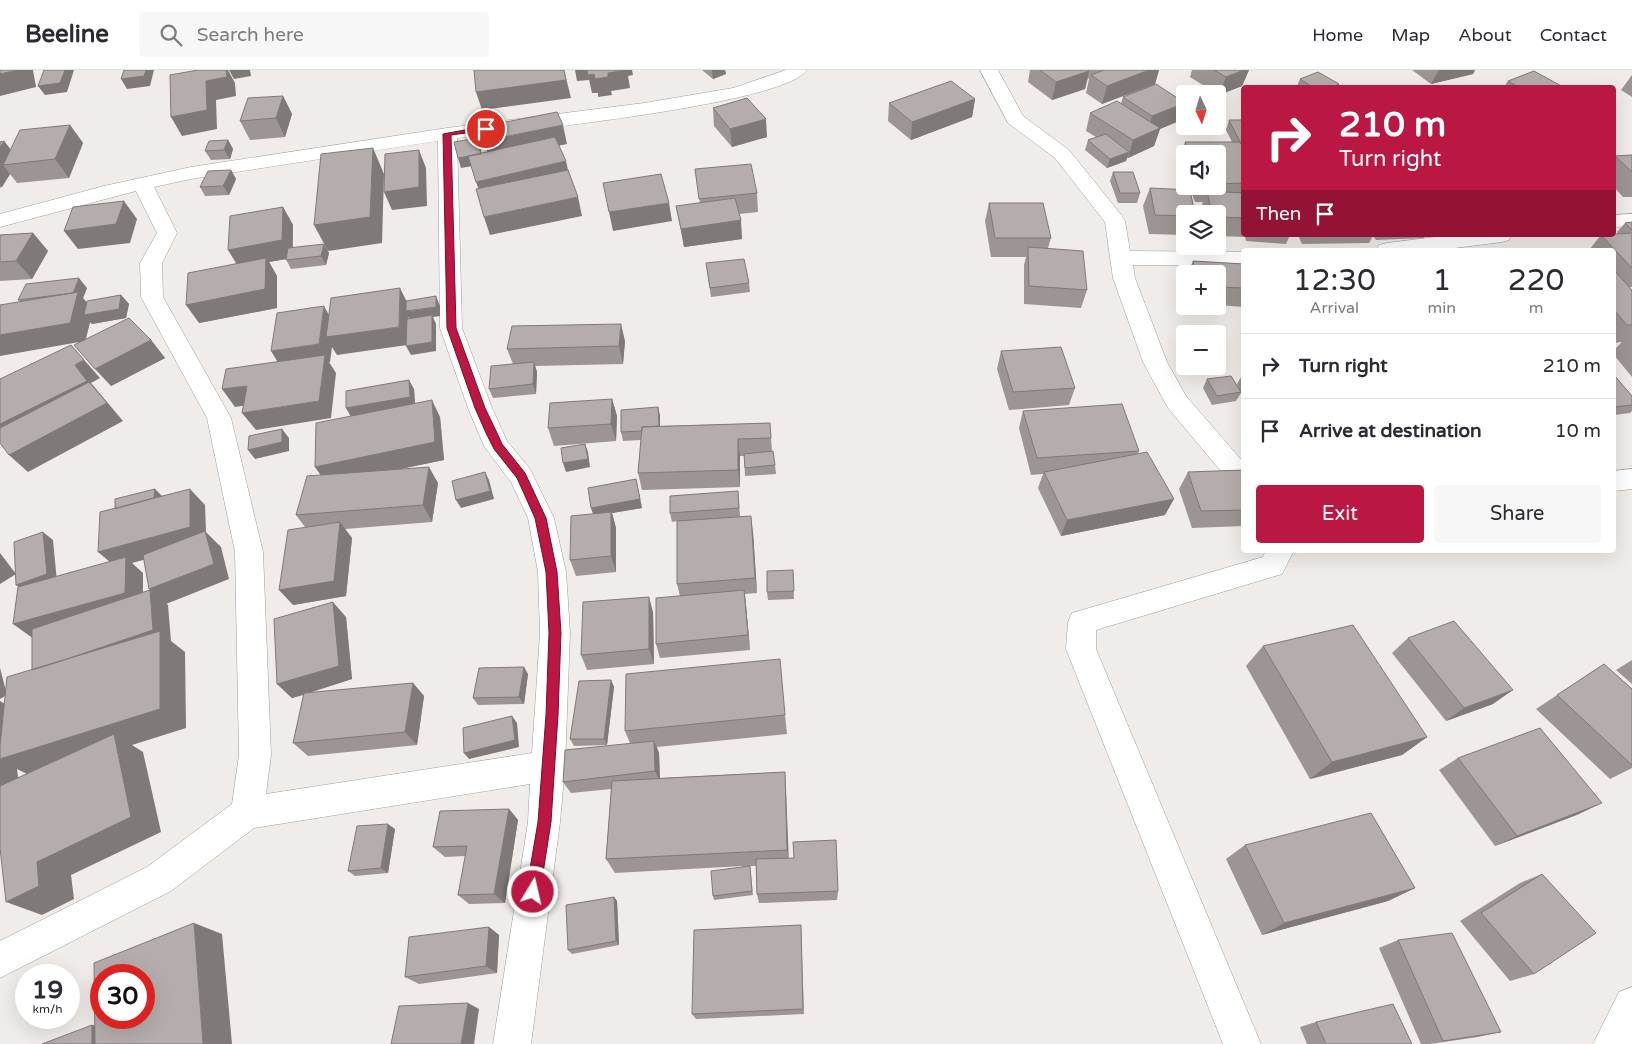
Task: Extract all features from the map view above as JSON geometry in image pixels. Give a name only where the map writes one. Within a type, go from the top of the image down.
[{"type":"street","points":[[0,221],[191,173],[447,134],[644,109],[736,93],[790,75],[798,70]]},
{"type":"street","points":[[989,70],[1015,119],[1062,154],[1115,221],[1124,278],[1155,362],[1177,402],[1241,477]]},
{"type":"street","points":[[447,134],[451,328],[480,408],[497,446],[521,476],[541,518],[552,572],[555,633],[549,766],[544,822],[512,1044]]},
{"type":"street","points":[[142,184],[167,233],[162,246],[151,263],[152,297],[219,418],[249,552],[255,755],[247,813]]},
{"type":"street","points":[[1616,221],[1632,220]]},
{"type":"street","points":[[1401,248],[1487,237]]},
{"type":"street","points":[[1121,258],[1241,259]]},
{"type":"street","points":[[1616,481],[1632,479]]},
{"type":"street","points":[[1242,1044],[1081,649],[1082,622],[1272,566],[1278,553]]},
{"type":"street","points":[[0,960],[159,879],[247,813],[549,766]]},
{"type":"street","points":[[1612,1044],[1632,1005]]},
{"type":"building","points":[[0,70],[18,70],[0,74]]},
{"type":"building","points":[[44,70],[65,70],[60,83],[38,86]]},
{"type":"building","points":[[124,70],[146,70],[144,76],[121,79]]},
{"type":"building","points":[[198,70],[226,70],[227,77],[206,81],[207,110],[171,117],[170,75]]},
{"type":"building","points":[[474,70],[564,70],[566,80],[476,92]]},
{"type":"building","points":[[587,70],[627,70],[608,73],[608,77],[595,79],[594,74],[588,75]]},
{"type":"building","points":[[1040,70],[1088,70],[1089,71],[1056,82]]},
{"type":"building","points":[[1104,70],[1149,70],[1107,86],[1091,75]]},
{"type":"building","points":[[1214,70],[1244,70],[1226,77]]},
{"type":"building","points":[[1534,71],[1560,85],[1515,85],[1508,81]]},
{"type":"building","points":[[1318,72],[1339,84],[1309,85],[1300,79]]},
{"type":"building","points":[[951,81],[975,99],[912,122],[889,103]]},
{"type":"building","points":[[1156,84],[1176,97],[1176,107],[1152,116],[1123,97]]},
{"type":"building","points":[[283,96],[276,118],[240,121],[248,98]]},
{"type":"building","points":[[747,98],[766,119],[730,129],[713,108]]},
{"type":"building","points":[[1117,101],[1160,128],[1133,140],[1090,113]]},
{"type":"building","points":[[557,112],[563,125],[484,141],[480,127]]},
{"type":"building","points":[[1229,120],[1241,120],[1240,142]]},
{"type":"building","points":[[70,125],[55,159],[3,165],[20,130]]},
{"type":"building","points":[[1106,134],[1129,152],[1110,159],[1088,140]]},
{"type":"building","points":[[555,137],[566,161],[476,182],[468,156]]},
{"type":"building","points":[[477,138],[481,154],[458,158],[454,142]]},
{"type":"building","points":[[228,140],[224,150],[205,151],[209,141]]},
{"type":"building","points":[[1185,142],[1240,142],[1241,183],[1226,184],[1226,145],[1186,145]]},
{"type":"building","points":[[373,148],[370,217],[314,225],[321,154]]},
{"type":"building","points":[[419,150],[419,187],[384,192],[385,154]]},
{"type":"building","points":[[1632,155],[1632,172],[1616,157]]},
{"type":"building","points":[[751,164],[757,193],[699,199],[695,169]]},
{"type":"building","points":[[231,170],[223,186],[200,187],[208,171]]},
{"type":"building","points":[[568,170],[578,197],[484,217],[476,189]]},
{"type":"building","points":[[1113,172],[1133,172],[1140,193],[1120,193]]},
{"type":"building","points":[[661,174],[669,203],[609,212],[603,183]]},
{"type":"building","points":[[1150,188],[1176,189],[1176,195],[1191,195],[1193,205],[1176,205],[1176,216],[1155,215]]},
{"type":"building","points":[[1226,192],[1241,193],[1241,218],[1226,217],[1226,205],[1210,205],[1208,195],[1226,195]]},
{"type":"building","points":[[735,198],[741,220],[681,229],[676,206]]},
{"type":"building","points":[[124,201],[116,224],[64,231],[73,207]]},
{"type":"building","points":[[989,203],[1043,203],[1051,238],[995,238]]},
{"type":"building","points":[[283,207],[282,240],[228,250],[230,216]]},
{"type":"building","points":[[1632,222],[1632,230],[1625,223]]},
{"type":"building","points":[[33,233],[16,261],[0,262],[0,235]]},
{"type":"building","points":[[1632,233],[1632,268],[1616,251],[1616,248],[1613,248],[1603,237],[1616,237],[1616,234]]},
{"type":"building","points":[[324,244],[321,256],[286,260],[288,248]]},
{"type":"building","points":[[1028,247],[1083,251],[1087,290],[1029,286]]},
{"type":"building","points":[[266,258],[265,289],[186,305],[188,273]]},
{"type":"building","points":[[744,259],[749,283],[710,288],[706,263]]},
{"type":"building","points":[[1193,261],[1241,264],[1241,288],[1226,287],[1226,265],[1194,265]]},
{"type":"building","points":[[1616,272],[1632,290],[1632,325],[1627,325],[1616,312]]},
{"type":"building","points":[[79,278],[73,293],[18,300],[26,284]]},
{"type":"building","points":[[400,288],[399,327],[326,337],[331,298]]},
{"type":"building","points":[[78,292],[70,323],[0,335],[0,305]]},
{"type":"building","points":[[121,295],[119,309],[84,315],[87,301]]},
{"type":"building","points":[[436,296],[436,307],[406,311],[406,301]]},
{"type":"building","points":[[324,306],[319,344],[271,351],[277,313]]},
{"type":"building","points":[[432,315],[432,342],[406,346],[407,319]]},
{"type":"building","points":[[129,318],[151,340],[95,369],[74,345]]},
{"type":"building","points":[[621,324],[619,346],[507,349],[512,326]]},
{"type":"building","points":[[71,345],[84,360],[75,365],[87,381],[0,424],[0,379]]},
{"type":"building","points":[[1061,347],[1075,388],[1013,392],[1001,351]]},
{"type":"building","points":[[325,355],[319,401],[242,413],[247,386],[222,389],[226,369]]},
{"type":"building","points":[[534,362],[533,384],[489,389],[491,366]]},
{"type":"building","points":[[1231,376],[1241,392],[1217,396],[1207,379]]},
{"type":"building","points":[[1616,377],[1632,396],[1632,405],[1616,407]]},
{"type":"building","points":[[409,380],[410,397],[346,408],[346,391]]},
{"type":"building","points":[[89,382],[107,403],[9,455],[0,443],[0,428]]},
{"type":"building","points":[[612,399],[611,424],[548,428],[550,403]]},
{"type":"building","points":[[432,400],[435,442],[315,467],[316,423]]},
{"type":"building","points":[[1122,404],[1139,451],[1037,458],[1023,411]]},
{"type":"building","points":[[658,407],[659,426],[642,427],[642,431],[621,432],[621,410]]},
{"type":"building","points":[[770,423],[771,438],[738,439],[738,470],[638,473],[642,427]]},
{"type":"building","points":[[282,429],[282,442],[248,450],[249,436]]},
{"type":"building","points":[[585,444],[588,459],[563,463],[561,448]]},
{"type":"building","points":[[773,451],[775,465],[745,468],[744,454]]},
{"type":"building","points":[[1147,452],[1174,499],[1067,520],[1044,472]]},
{"type":"building","points":[[429,467],[423,505],[296,515],[307,476]]},
{"type":"building","points":[[1241,470],[1241,510],[1201,511],[1188,472]]},
{"type":"building","points":[[485,472],[490,491],[456,500],[452,481]]},
{"type":"building","points":[[636,479],[640,499],[591,508],[588,488]]},
{"type":"building","points":[[155,489],[154,498],[115,509],[115,499]]},
{"type":"building","points":[[190,489],[190,527],[98,552],[100,512]]},
{"type":"building","points":[[738,491],[739,508],[670,513],[670,496]]},
{"type":"building","points":[[611,512],[611,556],[570,560],[571,516]]},
{"type":"building","points":[[751,516],[755,578],[677,584],[677,521]]},
{"type":"building","points":[[340,522],[334,581],[279,590],[288,530]]},
{"type":"building","points":[[205,531],[214,564],[149,589],[143,555]]},
{"type":"building","points":[[43,532],[47,574],[16,585],[14,542]]},
{"type":"building","points":[[126,557],[125,593],[13,624],[18,587]]},
{"type":"building","points":[[793,570],[794,591],[767,592],[767,571]]},
{"type":"building","points":[[150,590],[153,630],[32,670],[32,629]]},
{"type":"building","points":[[744,590],[748,635],[656,644],[656,598]]},
{"type":"building","points":[[649,597],[649,649],[581,655],[583,602]]},
{"type":"building","points":[[333,602],[339,666],[277,684],[274,619]]},
{"type":"building","points":[[1454,621],[1513,690],[1464,708],[1408,638]]},
{"type":"building","points":[[1353,625],[1427,737],[1332,762],[1263,646]]},
{"type":"building","points":[[160,631],[160,709],[0,759],[7,677]]},
{"type":"building","points":[[780,659],[785,715],[625,731],[626,674]]},
{"type":"building","points":[[1604,664],[1632,689],[1632,765],[1557,695]]},
{"type":"building","points":[[524,667],[519,697],[473,698],[479,668]]},
{"type":"building","points":[[611,680],[604,739],[570,739],[579,681]]},
{"type":"building","points":[[413,683],[405,732],[293,743],[304,693]]},
{"type":"building","points":[[512,716],[515,740],[464,753],[463,728]]},
{"type":"building","points":[[1540,728],[1602,803],[1517,836],[1458,758]]},
{"type":"building","points":[[114,734],[131,817],[37,862],[39,886],[6,902],[0,848],[0,786]]},
{"type":"building","points":[[654,741],[655,771],[563,782],[565,750]]},
{"type":"building","points":[[785,772],[787,850],[606,859],[612,781]]},
{"type":"building","points":[[509,809],[494,894],[458,895],[467,846],[433,847],[440,811]]},
{"type":"building","points":[[1371,813],[1415,888],[1284,923],[1245,845]]},
{"type":"building","points":[[388,824],[381,868],[348,871],[357,826]]},
{"type":"building","points":[[836,840],[838,891],[757,894],[756,859],[794,858],[793,842]]},
{"type":"building","points":[[750,866],[752,891],[713,896],[711,871]]},
{"type":"building","points":[[1542,874],[1596,933],[1534,974],[1481,913]]},
{"type":"building","points":[[614,897],[616,941],[568,950],[566,905]]},
{"type":"building","points":[[194,923],[203,1044],[95,1044],[95,1029],[155,1029],[155,964],[94,964]]},
{"type":"building","points":[[801,925],[803,1009],[692,1014],[694,930]]},
{"type":"building","points":[[489,927],[486,966],[405,977],[409,937]]},
{"type":"building","points":[[1452,933],[1501,1032],[1443,1041],[1398,940]]},
{"type":"building","points":[[468,1003],[461,1044],[391,1044],[399,1006]]},
{"type":"building","points":[[1393,1004],[1412,1044],[1326,1044],[1316,1022]]},
{"type":"building","points":[[90,1026],[90,1029],[92,1029],[92,1044],[42,1044]]},
{"type":"route","points":[[486,129],[447,134],[451,328],[480,408],[497,446],[521,476],[541,518],[552,572],[555,633],[552,715],[544,822],[533,892]]}]
